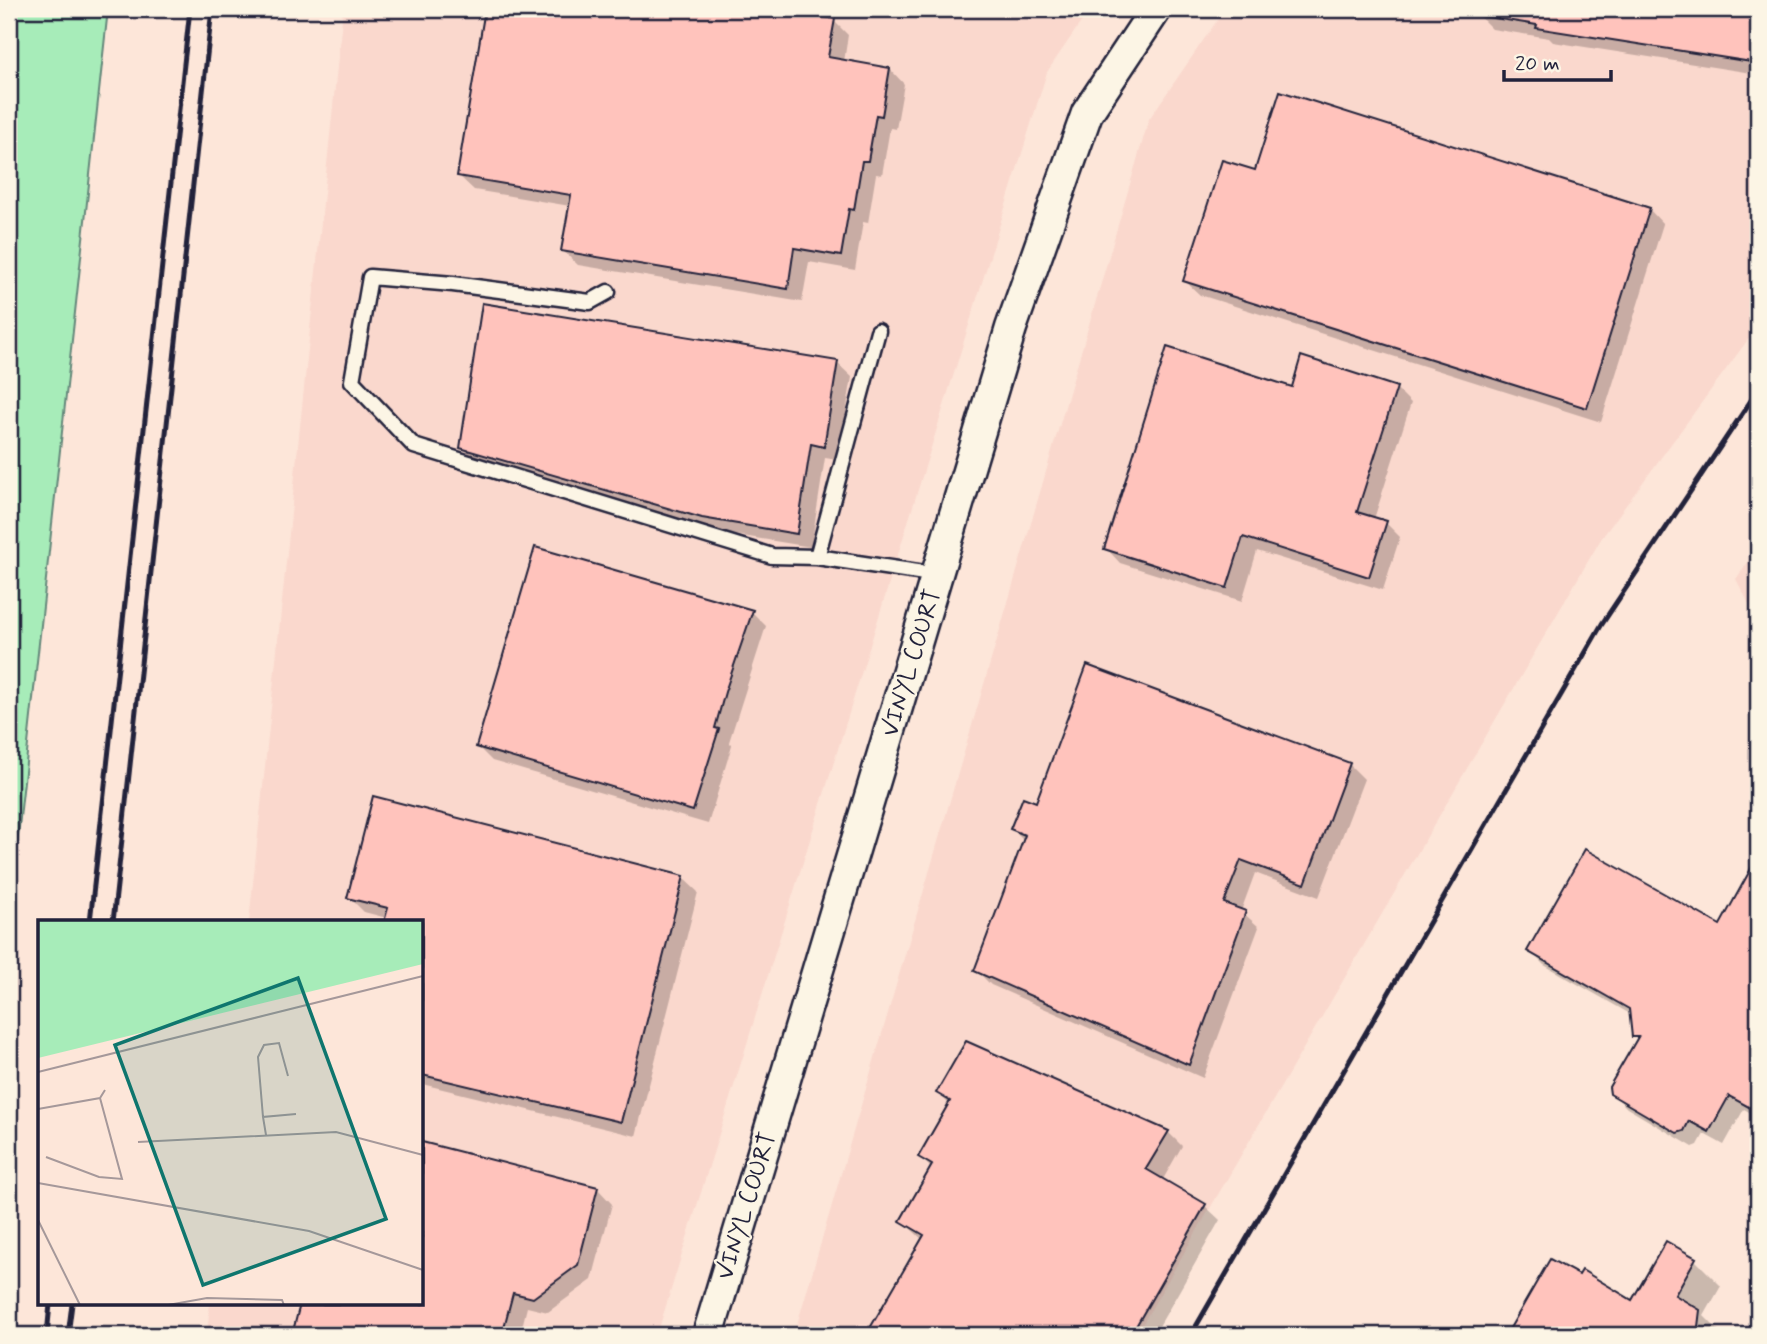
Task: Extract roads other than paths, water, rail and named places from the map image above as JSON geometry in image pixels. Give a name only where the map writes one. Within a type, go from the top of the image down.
[{"type":"street","name":"VINYL COURT","points":[[708,1335],[1011,328],[1087,113],[1156,9]]},
{"type":"lane","points":[[608,292],[590,302],[453,284],[370,277],[352,381],[414,446],[772,555],[817,556],[938,575]]},
{"type":"lane","points":[[817,556],[878,331]]},
{"type":"railway","points":[[90,920],[190,9]]},
{"type":"railway","points":[[113,920],[212,9]]},
{"type":"railway","points":[[1191,1335],[1602,624],[1758,390]]},
{"type":"railway","points":[[47,1335],[50,1306]]},
{"type":"railway","points":[[68,1335],[72,1306]]}]
